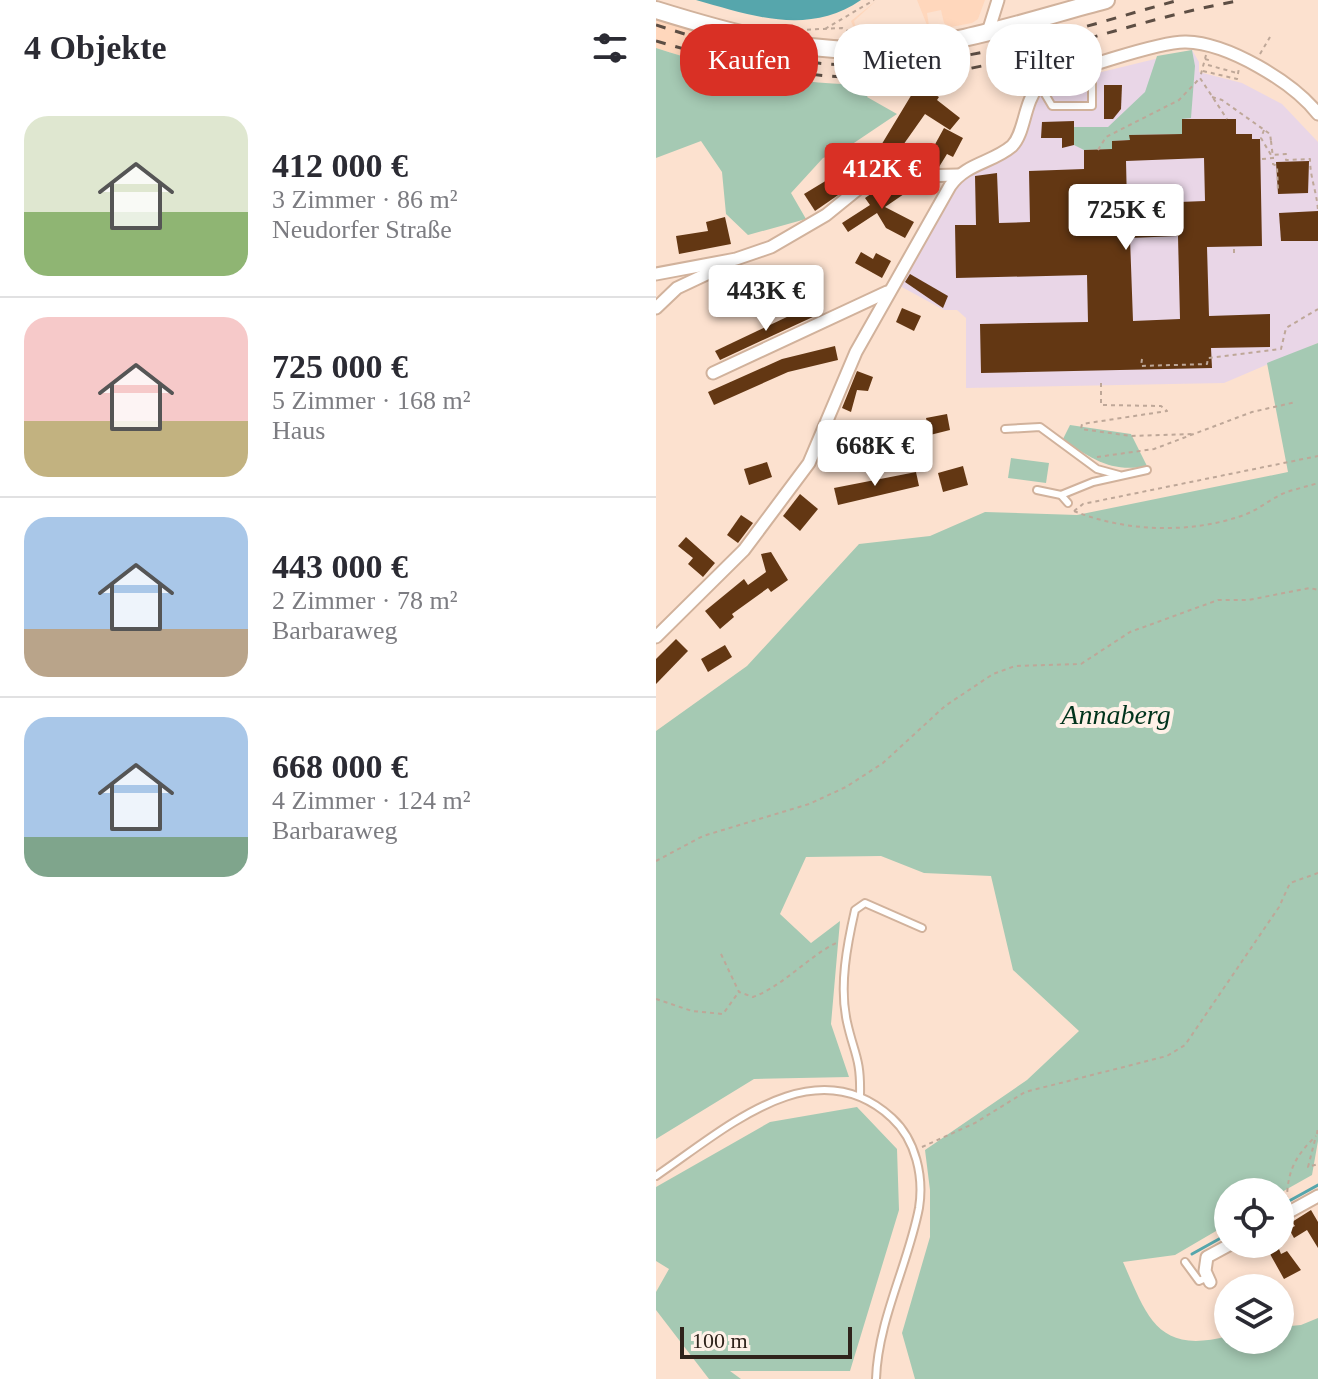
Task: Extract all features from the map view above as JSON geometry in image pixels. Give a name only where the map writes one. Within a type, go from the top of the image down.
[{"type":"main road","points":[[1018,24],[1106,0]]},
{"type":"main road","points":[[656,10],[764,40],[834,50]]},
{"type":"street","points":[[990,24],[998,0]]},
{"type":"street","points":[[1102,65],[1185,42],[1210,47],[1255,66],[1298,92],[1318,114]]},
{"type":"street","points":[[656,308],[677,288],[785,239],[880,177],[958,175],[1010,148],[1017,140],[1030,96]]},
{"type":"street","points":[[656,637],[744,550],[809,463],[856,352],[958,175]]},
{"type":"street","points":[[656,274],[736,259]]},
{"type":"street","points":[[713,373],[888,292]]},
{"type":"street","points":[[1294,1209],[1318,1196]]},
{"type":"street","points":[[1209,1279],[1207,1257],[1214,1253]]},
{"type":"lane","points":[[1046,96],[1052,106],[1092,106],[1092,96]]},
{"type":"lane","points":[[1005,429],[1040,427],[1084,461],[1119,475]]},
{"type":"lane","points":[[1037,490],[1061,495],[1119,475],[1147,470]]},
{"type":"lane","points":[[1061,495],[1068,503]]},
{"type":"lane","points":[[860,1095],[861,1064],[846,1008],[844,981],[855,910],[865,903],[922,928]]},
{"type":"lane","points":[[656,1176],[756,1109],[782,1096],[814,1089],[860,1095],[899,1124],[914,1152],[921,1175],[919,1207],[883,1335],[876,1379]]},
{"type":"lane","points":[[1185,1262],[1199,1281],[1209,1279]]},
{"type":"path","points":[[834,30],[824,30],[874,0]]},
{"type":"path","points":[[1255,66],[1270,37]]},
{"type":"path","points":[[1210,47],[1200,78],[1227,119]]},
{"type":"path","points":[[1204,58],[1212,61]]},
{"type":"path","points":[[1201,70],[1237,79],[1238,73],[1208,65]]},
{"type":"path","points":[[1098,150],[1106,137],[1179,100],[1200,78]]},
{"type":"path","points":[[1210,96],[1222,100],[1264,130],[1271,141],[1273,164],[1277,166],[1278,192]]},
{"type":"path","points":[[1264,130],[1261,138],[1271,155],[1286,154],[1286,160],[1310,159],[1310,179],[1318,211]]},
{"type":"path","points":[[1262,159],[1273,158]]},
{"type":"path","points":[[1234,246],[1234,253]]},
{"type":"path","points":[[1142,359],[1141,366],[1207,364],[1208,358],[1236,357],[1281,349],[1286,328],[1318,309]]},
{"type":"path","points":[[1101,383],[1101,405],[1161,406],[1167,411],[1082,424],[1081,429],[1131,436],[1193,434]]},
{"type":"path","points":[[1084,461],[1154,449],[1296,402]]},
{"type":"path","points":[[1074,511],[1083,504],[1318,456]]},
{"type":"path","points":[[1068,503],[1074,511],[1120,524],[1159,528],[1207,526],[1247,514],[1284,494],[1318,483]]},
{"type":"path","points":[[656,861],[703,836],[809,804],[846,787],[883,763],[945,706],[993,674],[1015,666],[1081,664],[1130,632],[1218,600],[1248,600],[1310,588],[1318,590]]},
{"type":"path","points":[[914,1152],[975,1123],[1025,1092],[1167,1056],[1185,1045],[1279,907],[1290,883],[1318,873]]},
{"type":"path","points":[[721,954],[739,992],[753,997],[773,989],[815,953],[850,936]]},
{"type":"path","points":[[656,999],[692,1011],[723,1014],[739,992]]},
{"type":"path","points":[[1318,1127],[1308,1167],[1318,1164]]},
{"type":"path","points":[[1288,1178],[1296,1155],[1316,1136]]},
{"type":"path","points":[[1309,1154],[1318,1152]]},
{"type":"shaded area","points":[[917,0],[985,0],[978,19],[972,23],[946,24],[941,10],[927,13],[929,24]]},
{"type":"shaded area","points":[[656,18],[680,26],[680,55],[656,48]]},
{"type":"shaded area","points":[[1192,50],[1199,62],[1199,72],[1242,83],[1282,104],[1318,142],[1318,343],[1224,383],[966,388],[966,318],[957,310],[944,310],[900,286],[957,183],[1018,147],[1035,96],[1102,96],[1102,72]]},
{"type":"green space","points":[[656,48],[680,55],[680,96],[818,96],[818,82],[834,83],[834,96],[868,96],[897,114],[839,153],[823,158],[791,193],[806,219],[748,235],[726,214],[722,172],[701,141],[656,158]]},
{"type":"green space","points":[[1192,50],[1195,66],[1191,118],[1182,119],[1182,134],[1130,135],[1130,140],[1112,141],[1112,149],[1084,150],[1074,145],[1074,127],[1108,127],[1145,92],[1157,56]]},
{"type":"green space","name":"Annaberg","points":[[1318,343],[1318,1141],[1312,1175],[1294,1185],[1294,1178],[1214,1178],[1214,1232],[1175,1255],[1123,1262],[1148,1314],[1158,1326],[1170,1335],[1185,1340],[1214,1338],[1214,1354],[1294,1354],[1294,1326],[1318,1318],[1318,1379],[915,1379],[902,1333],[930,1237],[930,1190],[925,1150],[1027,1080],[1079,1031],[1013,970],[991,876],[924,873],[881,856],[806,857],[780,914],[811,943],[840,921],[831,1024],[849,1077],[754,1079],[656,1139],[656,731],[747,666],[859,544],[930,536],[985,512],[1077,515],[1288,472],[1267,363]]},
{"type":"green space","points":[[1070,425],[1131,434],[1147,466],[1123,468],[1102,463],[1063,439]]},
{"type":"green space","points":[[1011,458],[1049,463],[1046,483],[1008,478]]},
{"type":"green space","points":[[857,1107],[897,1149],[899,1210],[850,1371],[730,1371],[741,1379],[709,1379],[656,1310],[656,1292],[669,1269],[656,1261],[656,1187],[770,1122]]},
{"type":"water","points":[[696,0],[861,0],[821,17],[780,20]]},
{"type":"building","points":[[1104,85],[1122,85],[1121,109],[1113,119],[1104,119]]},
{"type":"building","points":[[911,96],[937,96],[937,100],[960,118],[950,130],[925,114],[901,148],[910,150],[891,162],[877,152]]},
{"type":"building","points":[[1182,119],[1236,119],[1236,134],[1252,134],[1252,139],[1260,139],[1262,246],[1207,247],[1209,316],[1270,314],[1270,347],[1211,348],[1212,368],[981,373],[980,324],[1088,322],[1087,275],[956,278],[955,225],[976,225],[975,176],[997,173],[999,223],[1030,222],[1029,171],[1084,169],[1084,150],[1112,149],[1112,141],[1130,140],[1129,135],[1182,134]],"holes":[[[1204,158],[1205,201],[1127,204],[1126,161]],[[1178,236],[1180,319],[1133,321],[1130,238]]]},
{"type":"building","points":[[1074,121],[1074,145],[1062,148],[1062,138],[1041,138],[1042,122]]},
{"type":"building","points":[[944,128],[963,138],[953,157],[947,154],[939,167],[932,163],[930,167],[910,168],[922,159],[929,147],[933,148]]},
{"type":"building","points":[[865,157],[873,171],[815,211],[804,194]]},
{"type":"building","points":[[1309,161],[1308,193],[1278,194],[1276,162]]},
{"type":"building","points":[[884,185],[897,185],[904,194],[885,207],[914,222],[905,238],[886,228],[877,213],[848,232],[842,223],[870,205],[865,198]]},
{"type":"building","points":[[1318,211],[1318,241],[1281,241],[1279,213]]},
{"type":"building","points":[[725,217],[731,244],[679,254],[676,236],[708,231],[706,222]]},
{"type":"building","points":[[861,252],[873,259],[876,253],[891,261],[882,278],[855,263]]},
{"type":"building","points":[[910,274],[948,296],[943,308],[905,282]]},
{"type":"building","points":[[810,306],[815,316],[720,360],[715,351]]},
{"type":"building","points":[[902,308],[921,316],[914,331],[896,322]]},
{"type":"building","points":[[835,346],[838,360],[788,372],[714,405],[708,392],[782,359]]},
{"type":"building","points":[[857,371],[873,377],[868,391],[857,390],[851,412],[842,408]]},
{"type":"building","points":[[947,414],[950,430],[930,435],[926,418]]},
{"type":"building","points":[[904,420],[910,437],[869,449],[866,433]]},
{"type":"building","points":[[838,437],[853,438],[852,458],[836,457],[825,450],[831,439],[838,443]]},
{"type":"building","points":[[767,462],[772,477],[749,485],[744,469]]},
{"type":"building","points":[[963,466],[968,485],[943,492],[938,473]]},
{"type":"building","points":[[916,472],[919,486],[838,505],[834,488]]},
{"type":"building","points":[[800,494],[818,509],[800,531],[783,516]]},
{"type":"building","points":[[741,515],[753,523],[738,543],[727,535]]},
{"type":"building","points":[[686,537],[715,563],[703,577],[688,564],[693,558],[678,546]]},
{"type":"building","points":[[771,552],[788,580],[771,592],[768,588],[732,614],[734,617],[720,629],[705,611],[744,579],[748,585],[766,572],[761,554]]},
{"type":"building","points":[[676,639],[688,651],[656,684],[656,659]]},
{"type":"building","points":[[725,645],[732,657],[708,672],[701,659]]},
{"type":"building","points":[[1311,1210],[1318,1222],[1318,1248],[1307,1230],[1294,1238],[1294,1221]]},
{"type":"building","points":[[1272,1258],[1292,1258],[1301,1270],[1293,1274],[1281,1274]]},
{"type":"waterway","points":[[1294,1198],[1318,1185]]},
{"type":"waterway","points":[[1192,1254],[1214,1242]]},
{"type":"railway","points":[[656,25],[719,44],[784,58],[828,64],[917,63],[1049,37],[1179,0]]},
{"type":"railway","points":[[656,41],[771,69],[888,78],[927,75],[1002,62],[1174,15],[1243,0]]}]
